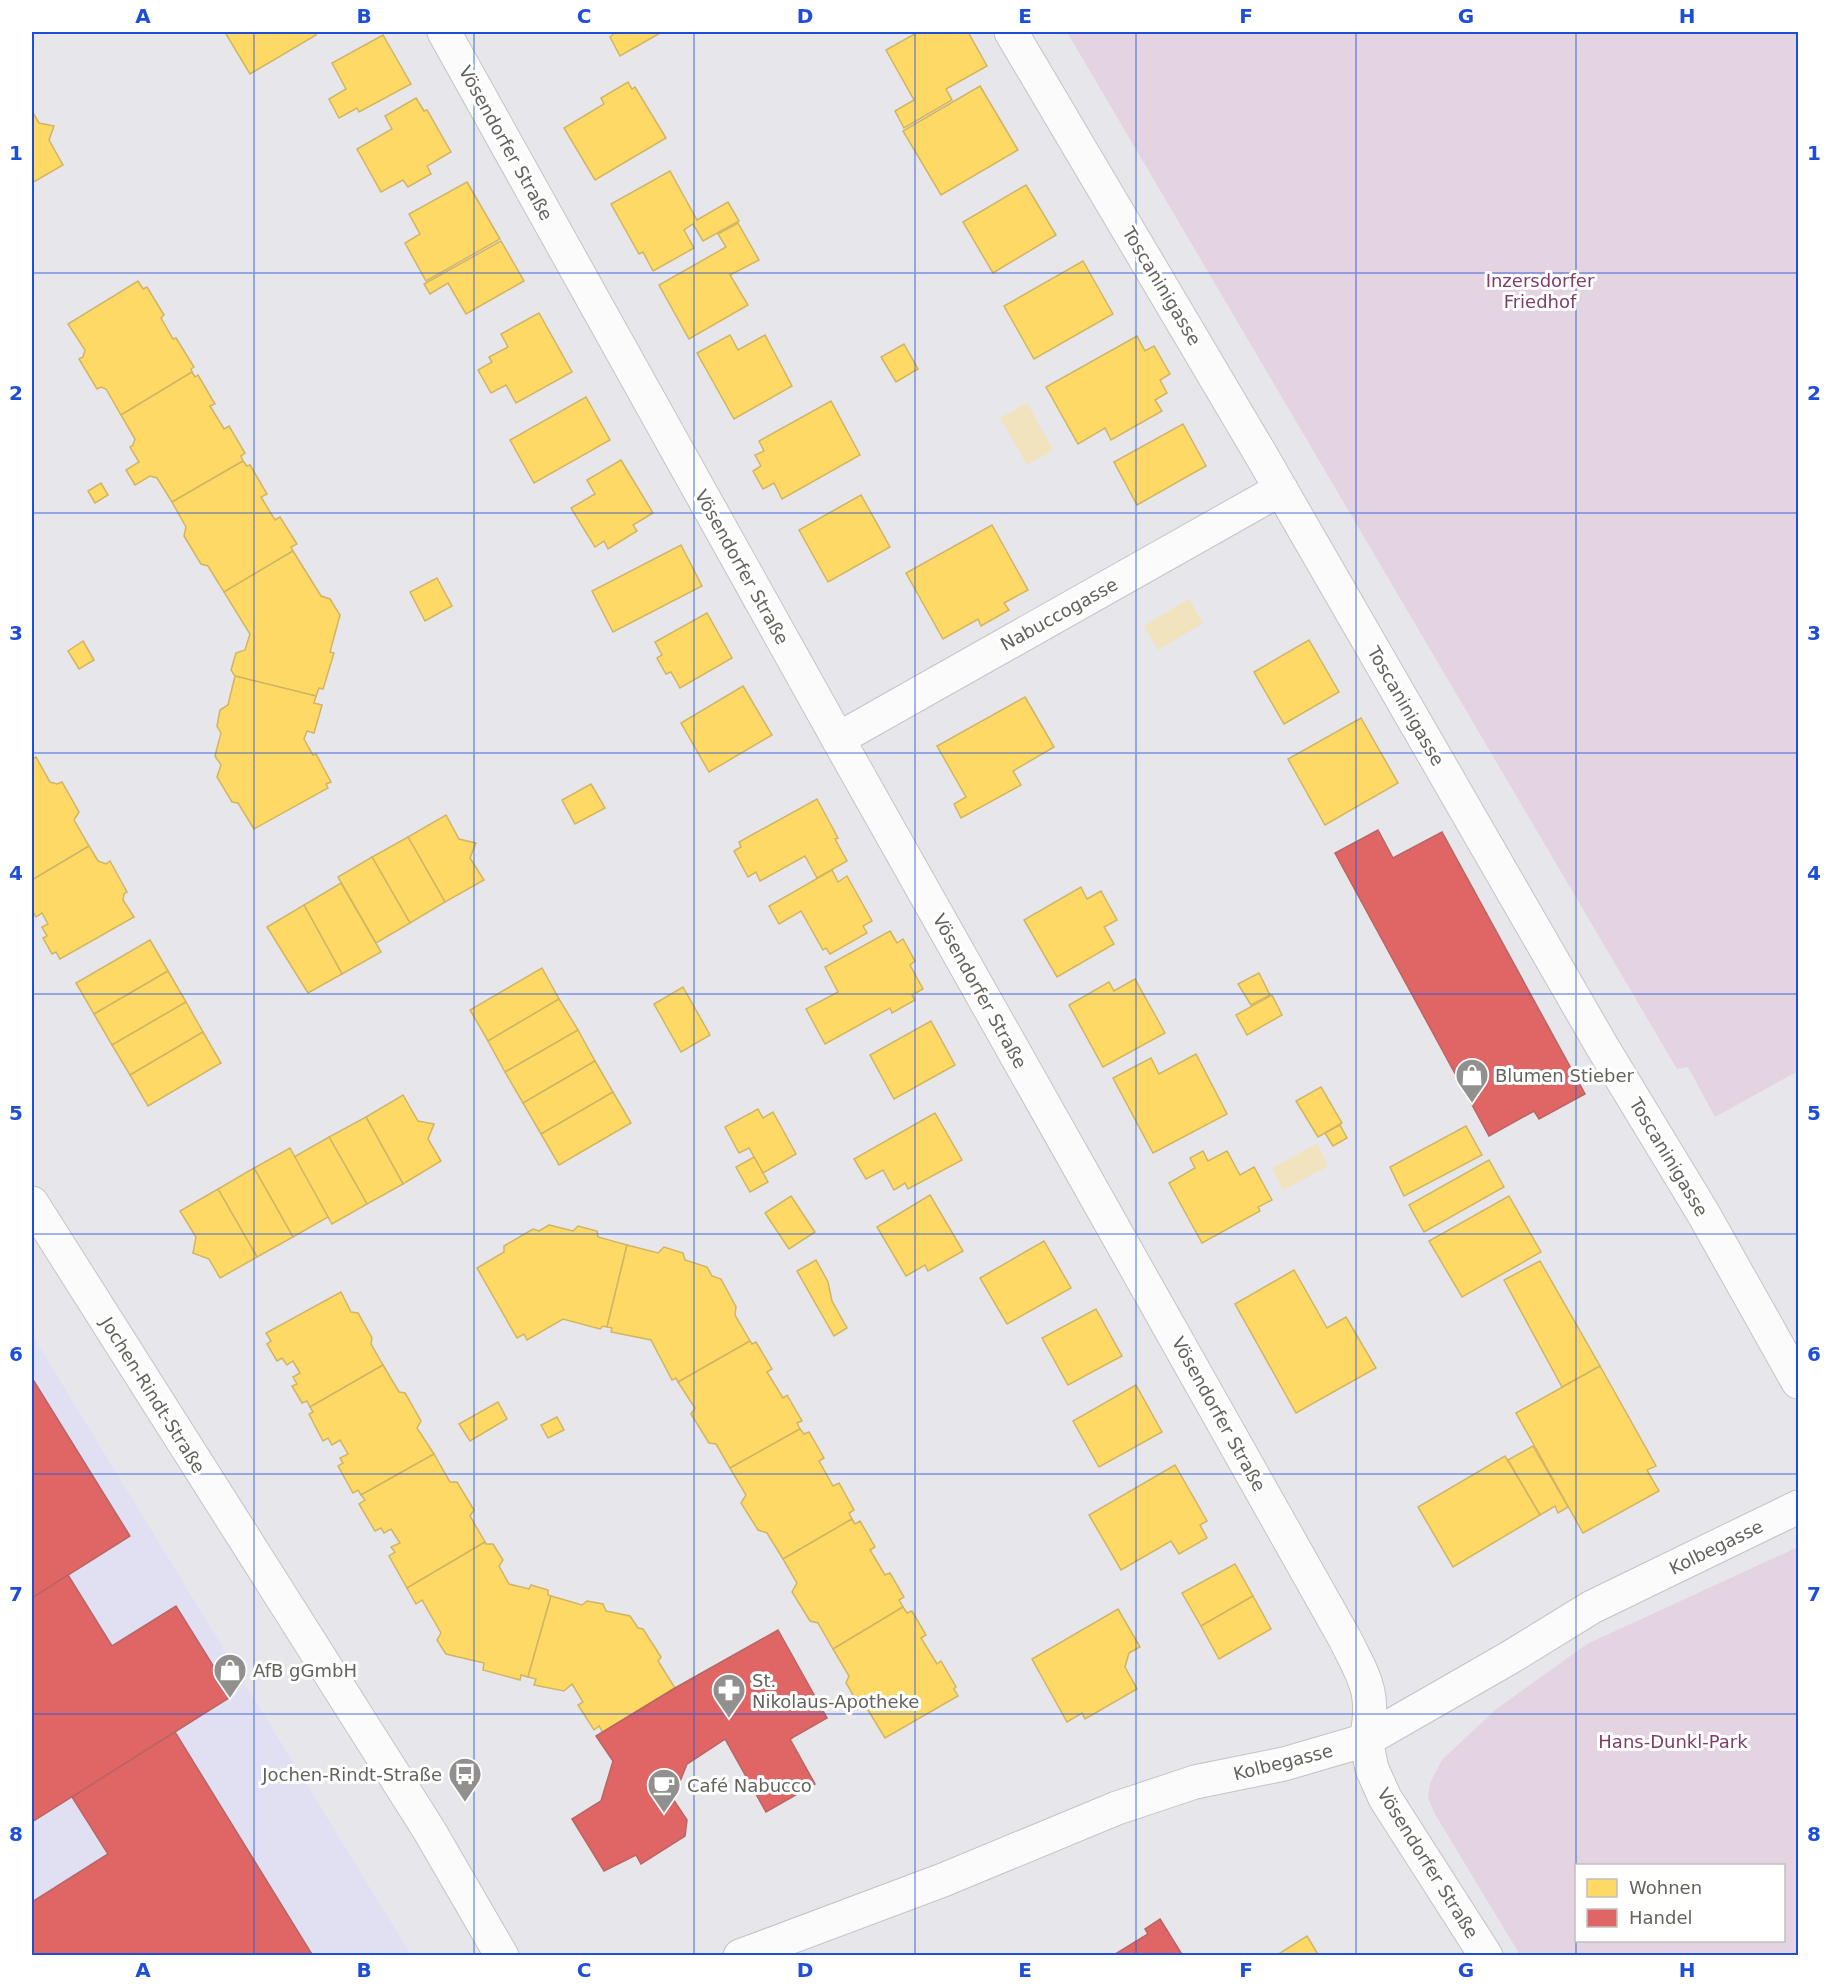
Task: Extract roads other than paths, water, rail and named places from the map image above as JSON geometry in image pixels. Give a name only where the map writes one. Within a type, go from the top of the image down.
[{"type":"street","name":"Vösendorfer Straße","points":[[444,32],[837,738],[1345,1639],[1366,1680],[1370,1696],[1371,1716],[1366,1740],[1372,1769],[1385,1798],[1486,1956]]},
{"type":"street","name":"Toscaninigasse","points":[[1011,32],[1281,489],[1603,1048],[1703,1213],[1798,1382]]},
{"type":"street","name":"Nabuccogasse","points":[[837,738],[1281,489]]},
{"type":"street","name":"Jochen-Rindt-Straße","points":[[34,1214],[429,1830],[502,1956]]},
{"type":"street","name":"Kolbegasse","points":[[740,1956],[943,1880],[1117,1808],[1195,1782],[1284,1764],[1366,1740],[1592,1607],[1798,1507]]},
{"type":"place","name":"Blumen Stieber","points":[[1472,1104]]},
{"type":"place","name":"AfB gGmbH","points":[[230,1699]]},
{"type":"place","name":"St. Nikolaus-Apotheke","points":[[729,1719]]},
{"type":"place","name":"Jochen-Rindt-Straße","points":[[465,1803]]},
{"type":"place","name":"Café Nabucco","points":[[664,1814]]},
{"type":"park label","name":"Inzersdorfer Friedhof","points":[[1540,290]]},
{"type":"park label","name":"Hans-Dunkl-Park","points":[[1673,1741]]}]
